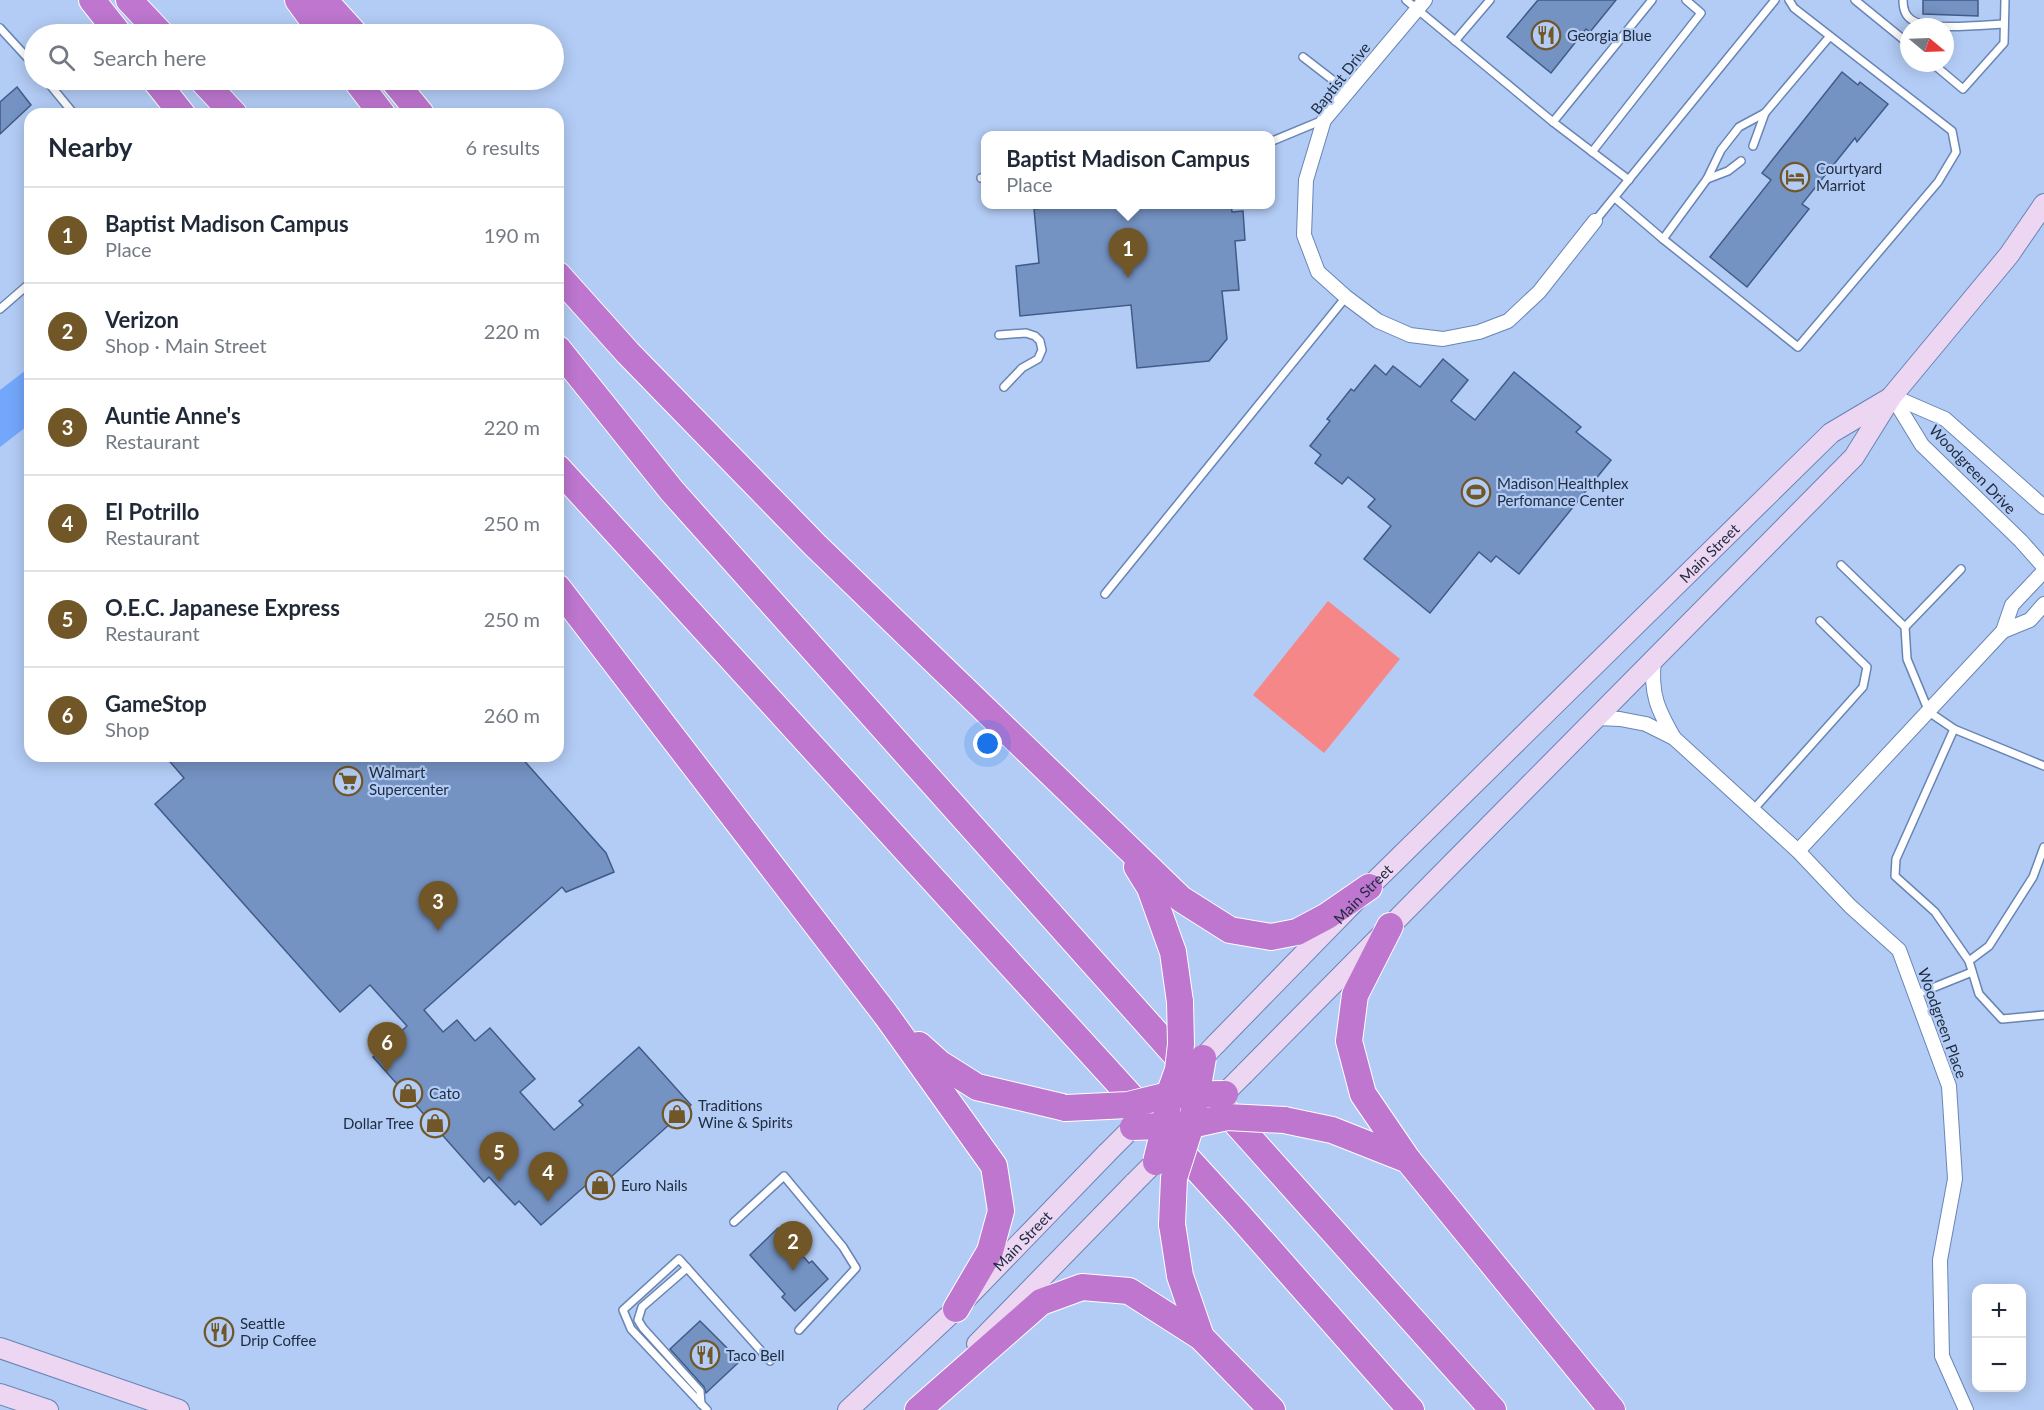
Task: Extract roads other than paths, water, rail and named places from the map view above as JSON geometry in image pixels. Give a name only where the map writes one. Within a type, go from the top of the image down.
[{"type":"highway","points":[[92,0],[112,24]]},
{"type":"highway","points":[[129,0],[152,24]]},
{"type":"highway","points":[[298,0],[316,24]]},
{"type":"highway","points":[[324,0],[346,24]]},
{"type":"highway","points":[[163,90],[177,108]]},
{"type":"highway","points":[[211,90],[228,108]]},
{"type":"highway","points":[[363,90],[377,108]]},
{"type":"highway","points":[[401,90],[416,108]]},
{"type":"highway","points":[[564,282],[628,352],[814,545],[1181,899],[1230,930],[1271,937],[1297,932],[1327,916],[1369,886]]},
{"type":"highway","points":[[564,356],[672,491],[1493,1410]]},
{"type":"highway","points":[[564,475],[1238,1214],[1412,1410]]},
{"type":"highway","points":[[564,596],[886,1015],[994,1166],[1001,1210],[990,1251],[956,1309]]},
{"type":"highway","points":[[1122,841],[1150,888],[1173,951],[1180,1002],[1181,1044],[1178,1070],[1169,1095],[1156,1162]]},
{"type":"highway","points":[[1390,926],[1355,994],[1349,1041],[1363,1094],[1407,1160],[1612,1410]]},
{"type":"highway","points":[[886,1015],[939,1063],[977,1087],[1066,1108],[1128,1105],[1169,1095],[1225,1094]]},
{"type":"highway","points":[[1202,1337],[1180,1276],[1172,1224],[1174,1178],[1191,1125],[1195,1095],[1210,1051]]},
{"type":"highway","points":[[1133,1127],[1191,1125],[1227,1117],[1284,1120],[1332,1130],[1407,1160]]},
{"type":"highway","points":[[918,1410],[1041,1302],[1082,1287],[1129,1292],[1202,1337],[1272,1410]]},
{"type":"main road","name":"Main Street","points":[[912,1410],[1191,1125],[1225,1094],[1854,457],[1892,396],[2009,255],[2044,204]]},
{"type":"main road","name":"Main Street","points":[[848,1410],[956,1309],[1107,1153],[1169,1095],[1369,886],[1831,433],[1892,396]]},
{"type":"main road","points":[[0,1348],[179,1410]]},
{"type":"main road","points":[[0,1394],[48,1410]]},
{"type":"street","name":"Baptist Drive","points":[[1421,5],[1324,120],[1306,180],[1304,235],[1318,272],[1378,321],[1410,335],[1443,339],[1479,332],[1508,321],[1539,292],[1595,221]]},
{"type":"street","name":"Woodgreen Drive","points":[[1892,396],[1945,419],[2044,507]]},
{"type":"street","name":"Woodgreen Drive","points":[[1892,396],[1922,445],[2021,541],[2044,569]]},
{"type":"street","points":[[1798,850],[2003,631],[2012,605],[2044,569]]},
{"type":"street","points":[[2003,631],[2030,620],[2044,604]]},
{"type":"street","name":"Woodgreen Place","points":[[1654,660],[1652,679],[1654,696],[1659,711],[1674,738]]},
{"type":"street","name":"Woodgreen Place","points":[[1597,718],[1620,719],[1646,724],[1674,738],[1798,850],[1850,906],[1899,950],[1949,1086],[1954,1179],[1940,1260],[1942,1356],[1966,1410]]},
{"type":"lane","points":[[1406,0],[1421,5],[1455,41],[1553,122],[1629,180]]},
{"type":"lane","points":[[1455,41],[1490,0]]},
{"type":"lane","points":[[1553,122],[1652,0]]},
{"type":"lane","points":[[1592,152],[1701,13],[1686,0]]},
{"type":"lane","points":[[1595,221],[1775,0]]},
{"type":"lane","points":[[1615,198],[1798,347],[1938,182],[1956,152],[1952,131],[1794,8],[1789,0]]},
{"type":"lane","points":[[1855,0],[1900,37]]},
{"type":"lane","points":[[1903,0],[1903,9],[1911,20],[1929,26],[2004,24]]},
{"type":"lane","points":[[1943,72],[1963,89],[2004,43],[2005,0]]},
{"type":"lane","points":[[0,28],[24,53]]},
{"type":"lane","points":[[1663,239],[1707,179],[1721,150],[1739,127],[1765,113],[1830,36]]},
{"type":"lane","points":[[1303,57],[1347,92]]},
{"type":"lane","points":[[54,90],[69,108]]},
{"type":"lane","points":[[1753,146],[1765,113]]},
{"type":"lane","points":[[1275,140],[1324,120]]},
{"type":"lane","points":[[1707,179],[1728,171],[1741,161]]},
{"type":"lane","points":[[0,309],[24,288]]},
{"type":"lane","points":[[1105,594],[1346,297]]},
{"type":"lane","points":[[999,335],[1026,333],[1035,336],[1040,341],[1042,350],[1038,359],[1022,368],[1004,387]]},
{"type":"lane","points":[[1841,565],[1905,627],[1907,659],[1929,711],[1954,729],[2044,766]]},
{"type":"lane","points":[[1905,627],[1961,569]]},
{"type":"lane","points":[[1753,810],[1863,687],[1867,667],[1820,621]]},
{"type":"lane","points":[[1954,729],[1896,859],[1895,876],[1935,912],[1969,960],[1978,994],[2002,1019],[2044,1015]]},
{"type":"lane","points":[[1969,960],[1989,946],[2033,877],[2044,847]]},
{"type":"lane","points":[[1915,995],[1972,972]]},
{"type":"lane","points":[[734,1222],[784,1176],[843,1246],[856,1268],[799,1330]]},
{"type":"lane","points":[[704,1407],[631,1329],[623,1310],[679,1259],[770,1360]]},
{"type":"lane","points":[[687,1268],[642,1307],[638,1320],[700,1391],[704,1407]]},
{"type":"water","points":[[24,372],[24,429],[0,447],[0,390]]},
{"type":"place","name":"Georgia Blue","points":[[1546,35]]},
{"type":"place","name":"Courtyard Marriot","points":[[1795,177]]},
{"type":"place","name":"Baptist Madison Campus","points":[[1128,278]]},
{"type":"place","name":"Madison Healthplex Perfomance Center","points":[[1476,492]]},
{"type":"place","name":"Walmart Supercenter","points":[[348,781]]},
{"type":"place","name":"Auntie Anne's","points":[[438,931]]},
{"type":"place","name":"GameStop","points":[[387,1072]]},
{"type":"place","name":"Cato","points":[[408,1093]]},
{"type":"place","name":"Traditions Wine & Spirits","points":[[677,1114]]},
{"type":"place","name":"Dollar Tree","points":[[435,1123]]},
{"type":"place","name":"O.E.C. Japanese Express","points":[[499,1182]]},
{"type":"place","name":"Euro Nails","points":[[600,1185]]},
{"type":"place","name":"El Potrillo","points":[[548,1202]]},
{"type":"place","name":"Verizon","points":[[793,1271]]},
{"type":"place","name":"Seattle Drip Coffee","points":[[219,1332]]},
{"type":"place","name":"Taco Bell","points":[[705,1355]]}]
